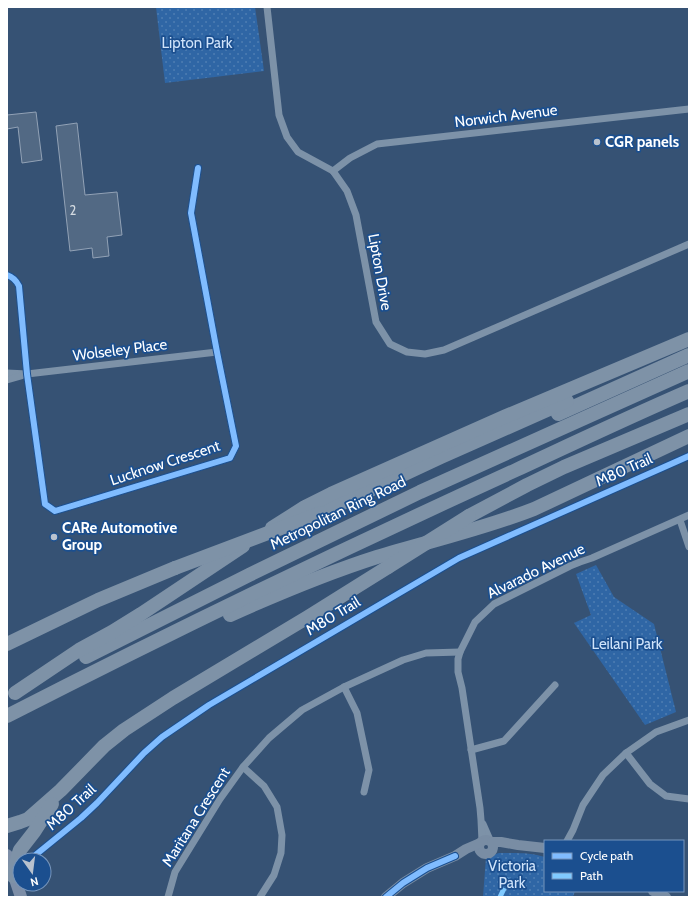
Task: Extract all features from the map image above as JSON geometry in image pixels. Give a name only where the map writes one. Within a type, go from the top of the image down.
[{"type":"highway","points":[[11,695],[79,650],[112,632],[224,558],[305,507],[330,494],[504,417],[689,339]]},
{"type":"highway","points":[[321,513],[441,457],[689,347]]},
{"type":"highway","points":[[7,644],[98,600],[175,568],[399,485],[689,355]]},
{"type":"highway","name":"Metropolitan Ring Road","points":[[11,695],[249,575],[420,492],[689,371]]},
{"type":"highway","points":[[7,716],[114,661],[280,580],[426,511],[689,391]]},
{"type":"highway","points":[[7,826],[28,819],[62,790],[104,746],[124,730],[470,516],[564,466],[689,414]]},
{"type":"highway","points":[[114,661],[214,622],[318,577],[378,557],[517,516],[689,436]]},
{"type":"highway","points":[[19,852],[62,790]]},
{"type":"main road","points":[[7,855],[12,872]]},
{"type":"street","name":"Lipton Drive","points":[[267,7],[280,115],[287,136],[298,152],[333,171],[347,192],[356,215],[376,322],[390,344],[407,352],[425,354],[444,350],[689,244]]},
{"type":"street","name":"Norwich Avenue","points":[[333,171],[350,158],[377,144],[689,109]]},
{"type":"street","name":"Lucknow Crescent","points":[[27,374],[45,504],[55,511],[230,458],[236,446],[191,213],[198,168]]},
{"type":"street","points":[[7,275],[16,280],[19,286],[27,374]]},
{"type":"street","name":"Wolseley Place","points":[[7,373],[27,374],[217,352]]},
{"type":"street","name":"Wolseley Place","points":[[7,380],[27,374]]},
{"type":"street","name":"Alvarado Avenue","points":[[459,655],[475,622],[494,604],[580,562],[689,515]]},
{"type":"street","points":[[680,520],[689,547]]},
{"type":"street","name":"Maritana Crescent","points":[[168,897],[175,872],[220,799],[243,767],[269,738],[302,710],[344,687],[402,660],[426,653],[454,651],[459,655]]},
{"type":"street","points":[[459,655],[458,672],[462,688],[486,845]]},
{"type":"street","points":[[471,750],[504,741],[555,685]]},
{"type":"street","points":[[344,687],[357,713],[369,770],[364,792]]},
{"type":"street","points":[[568,840],[583,805],[603,775],[626,753],[656,732],[689,720]]},
{"type":"street","points":[[626,753],[650,784],[666,796],[689,799]]},
{"type":"street","points":[[243,767],[264,786],[277,807],[282,835],[281,853],[274,875],[260,897]]},
{"type":"street","points":[[572,840],[573,830]]},
{"type":"street","points":[[386,897],[403,883],[421,872],[455,856],[486,845],[518,845],[544,848]]},
{"type":"street","points":[[655,892],[666,897]]},
{"type":"green space","name":"Lipton Park","points":[[156,7],[255,7],[264,71],[165,83]]},
{"type":"green space","name":"Leilani Park","points":[[596,565],[614,597],[654,624],[676,712],[645,725],[574,623],[591,615],[576,574]]},
{"type":"green space","name":"Victoria Park","points":[[499,853],[516,853],[544,857],[544,892],[575,892],[573,897],[483,897],[486,857]]},
{"type":"building","points":[[36,112],[42,160],[22,163],[18,127],[7,129],[7,115]]},
{"type":"building","points":[[77,123],[85,195],[117,192],[122,235],[107,237],[109,256],[93,258],[92,248],[70,251],[56,126]]},
{"type":"marked path","points":[[500,897],[509,878]]},
{"type":"cycle path","points":[[7,275],[14,279],[19,286],[27,374],[45,504],[55,511],[230,458],[236,446],[191,213],[198,168]]},
{"type":"cycle path","name":"M80 Trail","points":[[39,852],[81,818],[144,753],[162,737],[209,705],[459,558],[689,456]]},
{"type":"cycle path","points":[[386,897],[403,883],[427,868],[455,856]]},
{"type":"place","name":"CGR panels","points":[[597,142]]},
{"type":"place","name":"CARe Automotive Group","points":[[54,537]]}]
